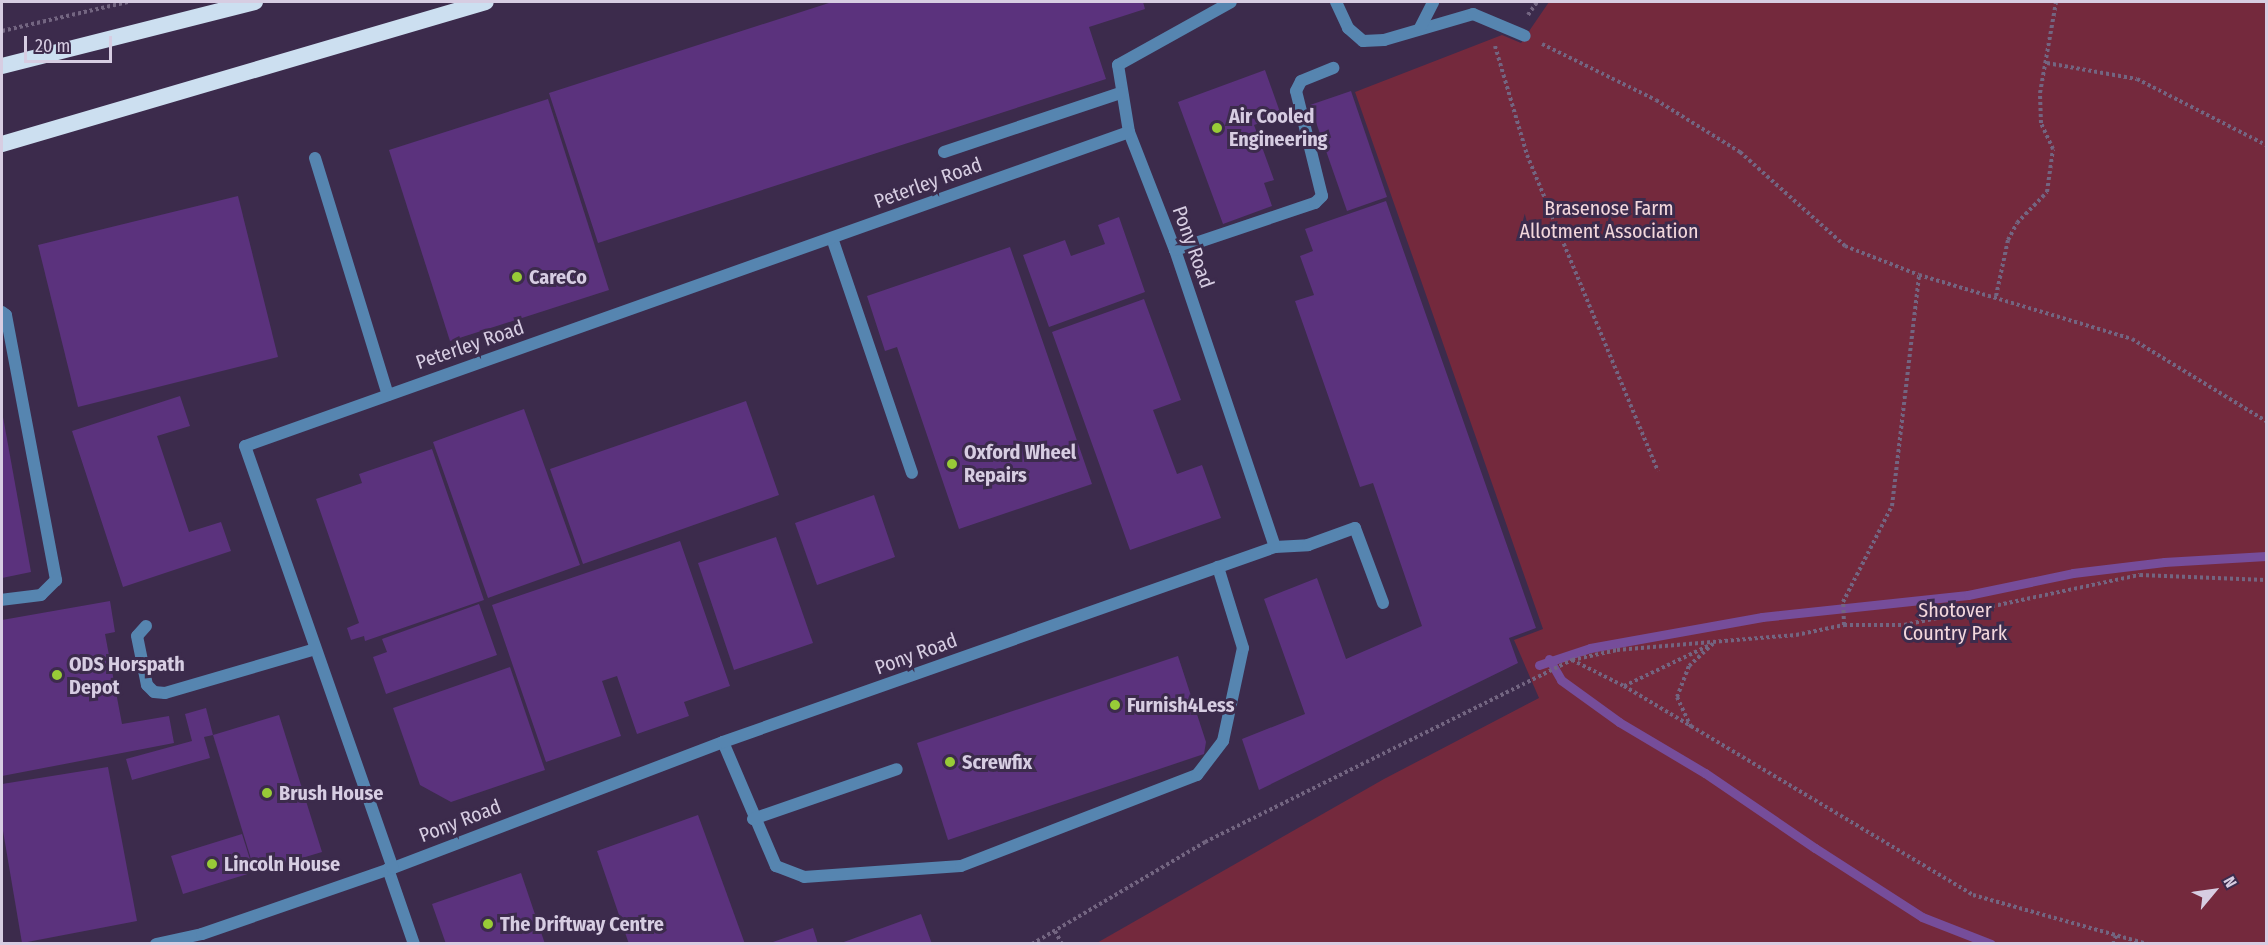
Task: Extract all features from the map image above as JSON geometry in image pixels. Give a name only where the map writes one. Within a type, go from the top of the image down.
[{"type":"highway","points":[[2,66],[255,2]]},
{"type":"highway","points":[[2,144],[486,2]]},
{"type":"street","name":"Pony Road","points":[[156,944],[204,939],[723,742],[1275,547],[1175,250],[1130,132],[1120,93],[1118,64],[1129,55],[1231,2]]},
{"type":"street","points":[[1336,2],[1348,28],[1363,40],[1384,40],[1473,14],[1525,36]]},
{"type":"street","points":[[1420,28],[1433,2]]},
{"type":"street","points":[[1175,250],[1315,203],[1322,196],[1296,91],[1301,81],[1334,68]]},
{"type":"street","points":[[944,152],[1120,93]]},
{"type":"street","name":"Peterley Road","points":[[414,944],[245,446],[1130,132]]},
{"type":"street","points":[[315,158],[388,395]]},
{"type":"street","points":[[832,238],[912,472]]},
{"type":"street","points":[[2,312],[6,315],[56,580],[42,595],[2,600]]},
{"type":"street","points":[[1275,547],[1308,545],[1356,528],[1383,603]]},
{"type":"street","points":[[723,742],[753,819],[776,866],[804,877],[961,866],[1197,775],[1223,741],[1243,648],[1218,567]]},
{"type":"street","points":[[146,626],[137,636],[147,685],[154,692],[165,693],[315,650]]},
{"type":"street","points":[[753,819],[897,769]]},
{"type":"path","points":[[2,31],[125,2]]},
{"type":"path","points":[[1996,296],[2008,240],[2017,224],[2047,192],[2053,149],[2041,123],[2040,93],[2047,63],[2050,16],[2056,2]]},
{"type":"path","points":[[1525,36],[1656,100],[1715,136],[1764,172],[1845,246],[1919,275],[1996,296],[2132,339],[2266,421]]},
{"type":"path","points":[[1493,40],[1527,155],[1658,471]]},
{"type":"path","points":[[2047,63],[2137,79],[2266,145]]},
{"type":"path","points":[[1844,625],[1843,602],[1892,506],[1919,275]]},
{"type":"path","points":[[1032,944],[1205,842],[1563,661],[1617,650],[1713,644],[1844,625],[1904,625],[1981,613],[2140,575],[2266,580]]},
{"type":"path","points":[[1624,686],[1713,644]]},
{"type":"path","points":[[1691,728],[1677,697],[1689,666],[1713,644]]},
{"type":"path","points":[[1572,660],[1624,686],[1973,895],[2147,944]]},
{"type":"path","points":[[1055,931],[1062,944]]},
{"type":"path","points":[[2113,944],[2116,936]]},
{"type":"green space","name":"Shotover Country Park","points":[[1549,2],[2266,2],[2266,943],[1095,944],[1384,779],[1539,698],[1514,640],[1543,629],[1355,92],[1502,35],[1521,43]]},
{"type":"building","points":[[832,2],[1143,2],[1145,9],[1089,27],[1106,79],[598,243],[549,93]]},
{"type":"building","points":[[1265,70],[1281,115],[1254,125],[1274,180],[1264,183],[1272,206],[1223,224],[1178,102]]},
{"type":"building","points":[[1351,91],[1387,197],[1347,211],[1310,105]]},
{"type":"building","points":[[548,99],[609,290],[450,341],[389,150]]},
{"type":"building","points":[[238,196],[278,357],[78,407],[38,245]]},
{"type":"building","points":[[1386,201],[1536,628],[1509,638],[1518,663],[1259,790],[1242,739],[1305,714],[1264,599],[1317,578],[1346,659],[1422,626],[1373,483],[1360,487],[1295,301],[1314,295],[1300,256],[1313,251],[1305,229]]},
{"type":"building","points":[[1119,217],[1145,292],[1049,327],[1023,255],[1065,240],[1071,256],[1105,244],[1098,225]]},
{"type":"building","points":[[1010,247],[1092,484],[959,529],[897,347],[885,351],[867,296]]},
{"type":"building","points":[[1144,299],[1181,400],[1153,410],[1177,474],[1202,465],[1221,518],[1130,550],[1052,332]]},
{"type":"building","points":[[180,396],[190,426],[157,436],[189,532],[221,522],[231,551],[123,587],[72,431]]},
{"type":"building","points":[[746,401],[779,495],[583,564],[550,469]]},
{"type":"building","points":[[524,409],[580,565],[488,598],[433,442]]},
{"type":"building","points":[[2,418],[31,572],[2,578]]},
{"type":"building","points":[[432,449],[484,600],[365,641],[364,636],[351,640],[347,628],[359,623],[316,499],[362,483],[359,474]]},
{"type":"building","points":[[874,495],[895,557],[817,585],[795,523]]},
{"type":"building","points":[[776,537],[813,643],[734,670],[698,563]]},
{"type":"building","points":[[680,541],[730,686],[684,702],[689,716],[637,734],[617,676],[602,681],[621,736],[546,762],[492,605]]},
{"type":"building","name":"ODS Horspath Depot","points":[[110,601],[115,632],[105,634],[122,724],[169,716],[174,743],[2,776],[2,620]]},
{"type":"building","points":[[479,604],[497,655],[386,694],[373,657],[387,652],[382,639]]},
{"type":"building","points":[[1178,656],[1206,742],[1204,754],[948,840],[917,743]]},
{"type":"building","points":[[510,667],[545,770],[451,802],[420,785],[393,708]]},
{"type":"building","points":[[206,708],[213,735],[204,737],[210,758],[132,780],[126,759],[192,741],[185,714]]},
{"type":"building","name":"Brush House","points":[[279,715],[322,852],[255,872],[213,735]]},
{"type":"building","points":[[108,767],[137,921],[22,943],[2,825],[2,784]]},
{"type":"building","points":[[698,815],[745,944],[629,944],[597,851]]},
{"type":"building","name":"Lincoln House","points":[[242,834],[254,872],[183,894],[171,856]]},
{"type":"building","name":"The Driftway Centre","points":[[521,873],[545,944],[446,944],[432,904]]},
{"type":"building","points":[[921,914],[932,944],[841,944],[841,943]]},
{"type":"building","points":[[813,928],[818,944],[770,944],[770,943]]},
{"type":"waterway","points":[[1539,665],[1590,648],[1762,617],[1968,595],[2073,573],[2164,562],[2266,556]]},
{"type":"waterway","points":[[1549,659],[1561,680],[1619,722],[1705,773],[1922,917],[1991,944]]},
{"type":"place","name":"Air Cooled Engineering","points":[[1217,128]]},
{"type":"place","name":"CareCo","points":[[517,277]]},
{"type":"place","name":"Oxford Wheel Repairs","points":[[952,464]]},
{"type":"place","name":"ODS Horspath Depot","points":[[57,675]]},
{"type":"place","name":"Furnish4Less","points":[[1115,705]]},
{"type":"place","name":"Screwfix","points":[[950,762]]},
{"type":"place","name":"Brush House","points":[[267,793]]},
{"type":"place","name":"Lincoln House","points":[[212,864]]},
{"type":"place","name":"The Driftway Centre","points":[[488,924]]},
{"type":"park label","name":"Brasenose Farm Allotment Association","points":[[1609,220]]}]
